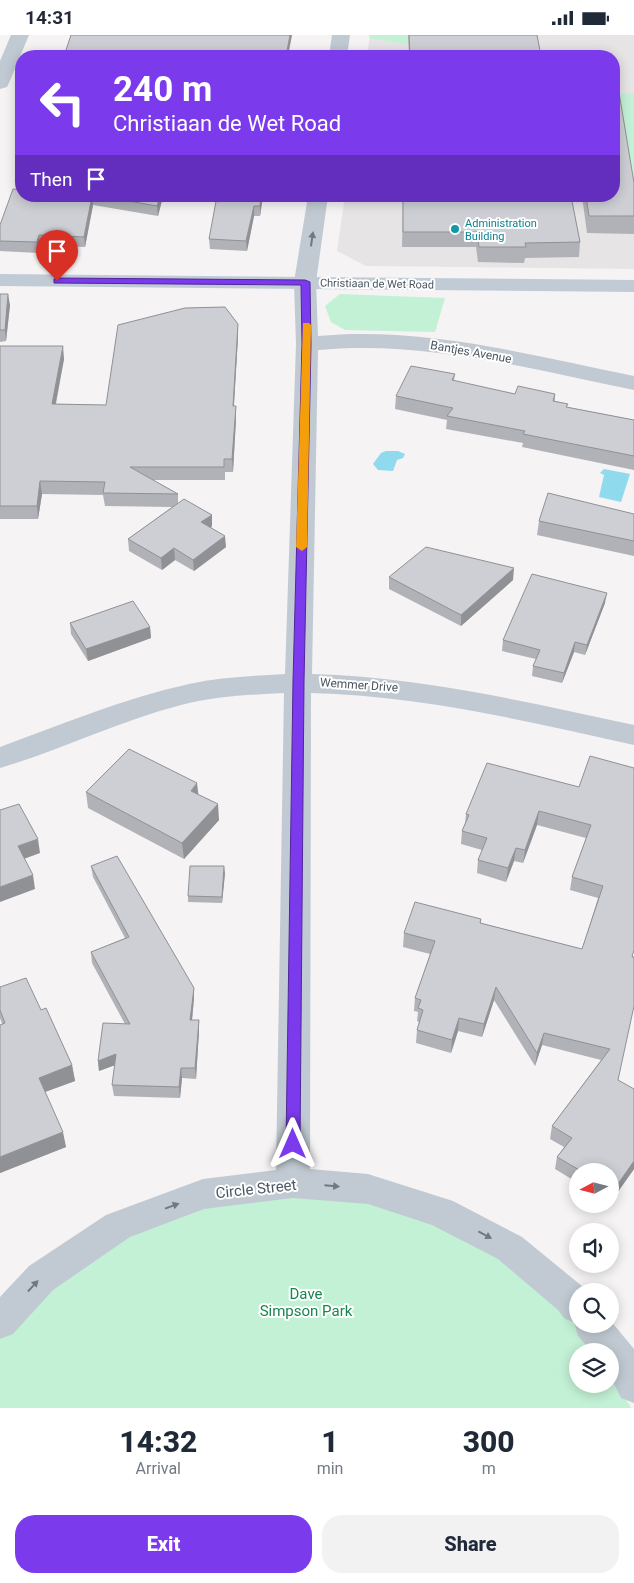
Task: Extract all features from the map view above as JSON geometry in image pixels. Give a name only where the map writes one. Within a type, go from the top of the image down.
[{"type":"main road","name":"Christiaan de Wet Road","points":[[0,281],[634,286]]},
{"type":"street","points":[[0,83],[20,35]]},
{"type":"street","points":[[339,50],[341,35]]},
{"type":"street","points":[[293,1183],[298,681],[307,344],[305,282],[317,202]]},
{"type":"street","name":"Bantjes Avenue","points":[[307,344],[352,340],[437,346],[634,383]]},
{"type":"street","name":"Wemmer Drive","points":[[0,758],[184,695],[236,687],[298,681],[359,683],[443,693],[634,735]]},
{"type":"street","name":"Circle Street","points":[[0,1322],[41,1278],[118,1226],[203,1194],[293,1183],[368,1189],[441,1211],[510,1248],[569,1296]]},
{"type":"street","points":[[598,1333],[622,1362],[634,1385]]},
{"type":"shaded area","points":[[370,35],[634,35],[634,269],[366,266],[337,251],[344,202],[620,202],[620,50],[368,50]]},
{"type":"green space","points":[[370,35],[532,35],[408,44],[369,38]]},
{"type":"green space","points":[[620,93],[634,94],[634,183],[620,104]]},
{"type":"green space","points":[[340,294],[445,298],[435,332],[345,330],[331,322],[325,306]]},
{"type":"green space","name":"Dave Simpson Park","points":[[299,1195],[348,1199],[395,1209],[441,1225],[485,1248],[565,1312],[569,1317],[569,1333],[582,1333],[590,1343],[569,1343],[569,1393],[619,1393],[619,1387],[631,1408],[0,1408],[0,1339],[31,1303],[112,1243],[203,1206]]},
{"type":"water","points":[[398,451],[405,454],[403,458],[397,460],[393,471],[378,470],[373,464],[381,453]]},
{"type":"water","points":[[604,469],[630,474],[621,502],[599,497],[604,475],[600,473]]},
{"type":"building","points":[[71,35],[290,35],[287,50],[66,50]]},
{"type":"building","points":[[409,35],[537,35],[540,50],[410,50]]},
{"type":"building","points":[[620,98],[634,183],[634,216],[589,216],[587,202],[620,202]]},
{"type":"building","points":[[13,189],[15,189],[15,202],[91,202],[84,237],[39,235],[37,242],[0,241],[0,225]]},
{"type":"building","points":[[134,202],[158,202],[157,206]]},
{"type":"building","points":[[216,202],[260,202],[260,206],[254,206],[246,241],[209,239]]},
{"type":"building","points":[[403,202],[572,202],[580,242],[525,243],[526,247],[479,247],[477,232],[403,232]]},
{"type":"building","points":[[0,294],[8,294],[5,330],[0,330]]},
{"type":"building","points":[[225,307],[238,324],[233,406],[236,406],[232,459],[224,459],[224,467],[130,467],[178,494],[103,493],[105,482],[40,481],[37,506],[0,506],[0,346],[63,346],[52,404],[106,405],[118,325],[185,308]]},
{"type":"building","points":[[411,366],[455,374],[452,380],[515,394],[518,386],[555,394],[553,401],[568,404],[566,407],[634,420],[634,456],[523,434],[525,431],[447,416],[453,408],[396,396]]},
{"type":"building","points":[[548,493],[634,514],[634,541],[539,521]]},
{"type":"building","points":[[184,499],[212,515],[201,522],[225,536],[193,560],[174,548],[161,558],[128,539]]},
{"type":"building","points":[[426,547],[514,568],[461,615],[389,577]]},
{"type":"building","points":[[532,574],[607,593],[587,645],[575,642],[564,673],[533,666],[540,650],[503,640]]},
{"type":"building","points":[[133,601],[150,627],[86,649],[70,623]]},
{"type":"building","points":[[129,749],[197,783],[191,791],[218,804],[182,843],[86,792]]},
{"type":"building","points":[[590,756],[634,768],[634,950],[632,957],[634,957],[634,1006],[618,1080],[634,1089],[634,1161],[619,1182],[619,1163],[569,1164],[557,1157],[572,1138],[552,1126],[610,1049],[544,1033],[537,1053],[496,987],[484,1024],[459,1018],[452,1040],[417,1030],[423,1010],[418,1008],[421,1000],[415,998],[435,941],[404,933],[415,902],[481,919],[480,923],[582,949],[603,886],[572,877],[591,825],[539,811],[525,850],[516,848],[508,868],[478,860],[487,838],[462,831],[469,815],[466,814],[487,763],[579,787]]},
{"type":"building","points":[[19,804],[38,839],[18,846],[33,875],[0,887],[0,810]]},
{"type":"building","points":[[117,856],[194,988],[190,1020],[199,1020],[195,1068],[181,1068],[179,1087],[112,1085],[116,1054],[98,1061],[103,1023],[130,1024],[91,952],[129,937],[91,866]]},
{"type":"building","points":[[190,866],[224,866],[222,897],[188,896]]},
{"type":"building","points":[[26,978],[41,1010],[46,1008],[72,1065],[39,1078],[63,1132],[0,1157],[0,1025],[5,1023],[0,1010],[0,987]]},
{"type":"slow traffic","points":[[302,547],[306,325]]},
{"type":"place","name":"Administration Building","points":[[455,229]]},
{"type":"route","points":[[57,281],[305,282],[307,344],[298,681],[293,1144]]}]
